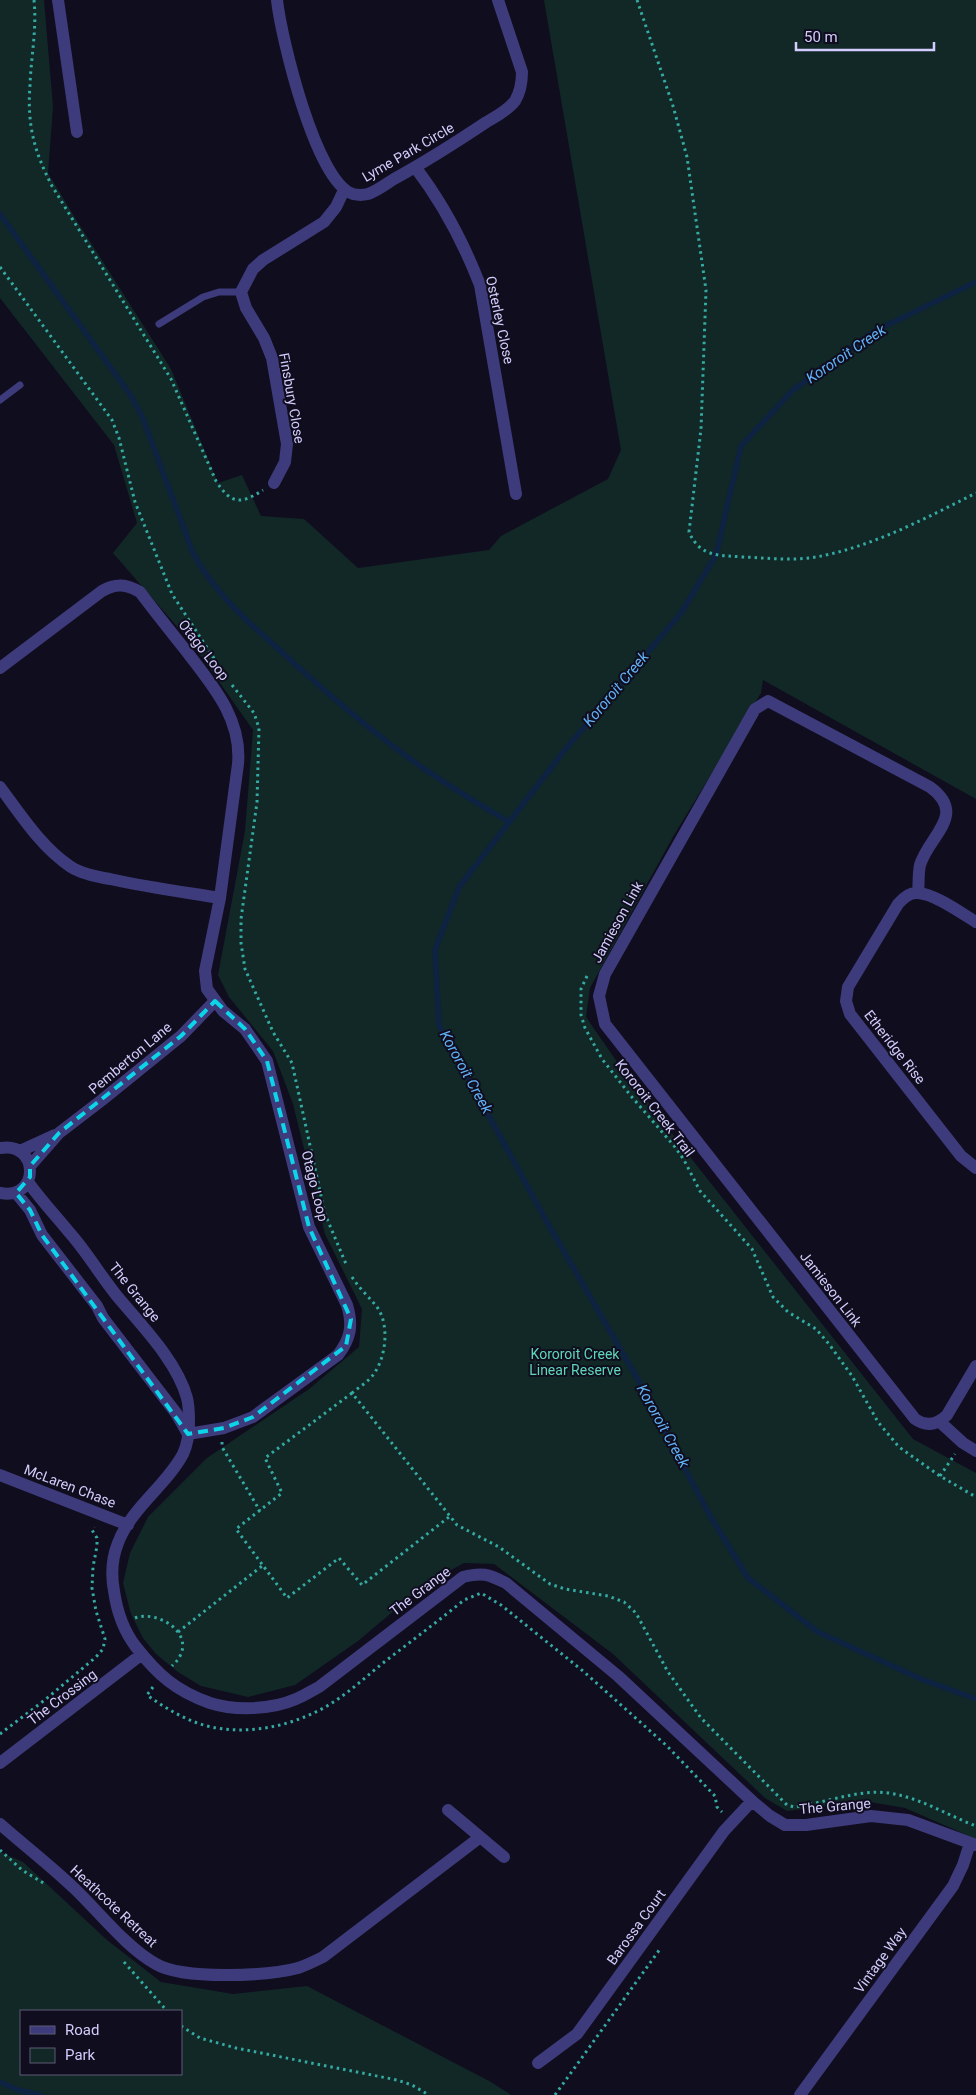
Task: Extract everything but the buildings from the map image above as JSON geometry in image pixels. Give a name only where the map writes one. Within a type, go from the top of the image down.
[{"type":"street","points":[[58,0],[77,132]]},
{"type":"street","points":[[241,292],[253,269],[263,260],[324,222],[336,207],[344,190],[336,183],[329,171],[311,129],[285,43],[277,0]]},
{"type":"street","name":"Lyme Park Circle","points":[[344,190],[353,194],[366,194],[415,167],[508,108],[520,92],[522,72],[498,0]]},
{"type":"street","name":"Osterley Close","points":[[415,167],[426,181],[468,256],[480,285],[516,494]]},
{"type":"street","name":"Finsbury Close","points":[[241,292],[246,308],[264,338],[272,358],[287,444],[285,462],[274,483]]},
{"type":"street","name":"Otago Loop","points":[[0,668],[102,591],[118,585],[131,586],[140,592],[220,695],[235,730],[239,748],[238,764],[220,898],[205,979],[207,989],[215,1000],[223,1010],[246,1029],[268,1061],[309,1227],[347,1305],[351,1319],[351,1333],[346,1346],[338,1355],[253,1417],[224,1428],[188,1434]]},
{"type":"street","name":"Jamieson Link","points":[[918,893],[920,864],[943,824],[946,813],[946,805],[942,796],[922,783],[768,701],[755,710],[750,718],[605,974],[600,996],[605,1024],[904,1407],[922,1424],[929,1425],[940,1422]]},
{"type":"street","points":[[0,787],[38,837],[53,853],[72,868],[116,881],[220,898]]},
{"type":"street","points":[[918,893],[930,896],[976,922]]},
{"type":"street","name":"Etheridge Rise","points":[[918,893],[904,897],[898,904],[848,987],[846,1000],[850,1014],[961,1156],[976,1168]]},
{"type":"street","name":"Pemberton Lane","points":[[30,1166],[59,1133],[181,1036],[215,1000]]},
{"type":"street","name":"Pemberton Lane","points":[[20,1151],[59,1133]]},
{"type":"street","points":[[0,1148],[14,1148],[20,1151],[28,1160],[30,1166],[28,1182],[16,1193],[0,1193]]},
{"type":"street","name":"The Grange","points":[[28,1182],[46,1207],[70,1232],[164,1354],[187,1397],[189,1410],[188,1434],[183,1453],[128,1525],[118,1542],[112,1571],[117,1611],[122,1624],[142,1654],[161,1676],[173,1686],[191,1696],[235,1708],[265,1707],[294,1700],[319,1687],[463,1577],[478,1573],[492,1575],[506,1583],[618,1676],[770,1816],[785,1824],[806,1825],[871,1816],[908,1820],[973,1844]]},
{"type":"street","points":[[16,1193],[30,1210],[42,1235],[176,1413],[188,1434]]},
{"type":"street","points":[[976,1366],[947,1415],[940,1422],[963,1443],[976,1451]]},
{"type":"street","name":"McLaren Chase","points":[[0,1475],[128,1525]]},
{"type":"street","name":"The Crossing","points":[[0,1763],[142,1654]]},
{"type":"street","name":"Barossa Court","points":[[538,2063],[577,2034],[724,1831],[752,1801]]},
{"type":"street","points":[[448,1810],[479,1838],[504,1857]]},
{"type":"street","name":"Heathcote Retreat","points":[[0,1824],[73,1887],[138,1952],[156,1965],[176,1972],[194,1975],[273,1973],[299,1968],[323,1957],[479,1838]]},
{"type":"street","name":"Vintage Way","points":[[800,2095],[953,1886],[973,1844]]},
{"type":"lane","points":[[159,324],[203,297],[219,292],[241,292]]},
{"type":"lane","points":[[0,400],[20,384]]},
{"type":"path","points":[[34,0],[36,16],[29,87],[30,127],[38,160],[171,379],[216,481],[224,494],[232,499],[244,500],[274,483]]},
{"type":"path","points":[[637,0],[673,106],[687,157],[706,290],[701,429],[689,532],[693,542],[700,549],[716,555],[790,559],[815,557],[842,551],[880,537],[917,522],[976,493]]},
{"type":"path","points":[[0,268],[112,420],[119,438],[135,502],[172,594],[218,666]]},
{"type":"path","points":[[228,681],[254,713],[259,728],[257,802],[241,919],[241,943],[245,969],[273,1032],[292,1063],[325,1214],[352,1278],[364,1295],[377,1308],[384,1328],[384,1345],[378,1367],[372,1376],[265,1458],[282,1493],[236,1529],[287,1598],[339,1558],[362,1585],[449,1517]]},
{"type":"path","name":"Kororoit Creek Trail","points":[[588,975],[581,989],[581,1016],[585,1028],[602,1059],[675,1147],[684,1160],[700,1192],[752,1249],[773,1297],[788,1312],[816,1329],[829,1344],[852,1376],[878,1422],[898,1447],[940,1476],[976,1497]]},
{"type":"path","points":[[352,1393],[449,1517],[461,1528],[499,1547],[550,1584],[565,1589],[608,1596],[624,1602],[636,1613],[668,1672],[702,1718],[787,1806],[794,1807],[862,1795],[889,1793],[917,1800],[976,1826]]},
{"type":"path","points":[[224,1428],[222,1447],[260,1511]]},
{"type":"path","points":[[940,1476],[963,1443]]},
{"type":"path","points":[[0,1734],[46,1699],[103,1649],[105,1638],[96,1611],[92,1588],[97,1546],[97,1538],[92,1530],[102,1515]]},
{"type":"path","points":[[178,1632],[262,1566]]},
{"type":"path","points":[[122,1624],[142,1615],[156,1617],[169,1623],[178,1632],[182,1642],[181,1655],[146,1695],[182,1717],[208,1726],[236,1730],[265,1728],[314,1713],[337,1700],[464,1600],[481,1594],[501,1605],[624,1706],[715,1796],[717,1807],[732,1822]]},
{"type":"path","points":[[0,1850],[22,1870],[46,1885]]},
{"type":"path","points":[[556,2095],[663,1945]]},
{"type":"path","points":[[122,1960],[166,2010]]},
{"type":"path","points":[[182,2027],[200,2038],[236,2048],[397,2080],[412,2085],[429,2095]]},
{"type":"highlighted area","points":[[215,1001],[245,1029],[267,1061],[309,1227],[351,1319],[346,1346],[253,1417],[224,1428],[188,1434],[42,1235],[30,1210],[16,1193],[30,1177],[30,1166],[59,1133],[181,1036]]},
{"type":"green space","name":"Kororoit Creek Linear Reserve","points":[[0,0],[44,0],[53,107],[48,173],[171,369],[218,483],[242,475],[261,516],[304,519],[358,568],[489,550],[501,536],[608,479],[621,450],[544,0],[976,0],[976,799],[763,680],[761,693],[674,835],[590,988],[586,1017],[615,1059],[687,1153],[913,1439],[976,1473],[976,1839],[905,1808],[864,1801],[787,1811],[765,1798],[613,1654],[494,1564],[464,1563],[427,1583],[358,1641],[295,1685],[248,1697],[201,1686],[178,1672],[156,1654],[143,1638],[131,1614],[123,1583],[130,1553],[148,1517],[207,1458],[309,1389],[359,1347],[362,1309],[325,1234],[293,1104],[273,1051],[229,997],[218,975],[245,831],[253,730],[194,646],[113,553],[137,523],[114,445],[0,298]]},
{"type":"green space","points":[[0,1852],[23,1862],[107,1940],[161,1982],[233,1994],[307,1986],[491,2082],[511,2095],[0,2095]]},
{"type":"waterway","points":[[0,214],[129,393],[142,416],[193,553],[222,595],[246,620],[303,671],[380,736],[449,786],[509,822]]},
{"type":"waterway","name":"Kororoit Creek","points":[[976,282],[871,333],[792,391],[741,446],[716,555],[681,613],[564,751],[459,887],[435,950],[439,1025],[547,1222],[637,1378],[709,1514],[748,1578],[818,1632],[921,1679],[976,1699]]},
{"type":"waterway","name":"Kororoit Creek","points":[[0,2082],[18,2090],[40,2095]]}]
